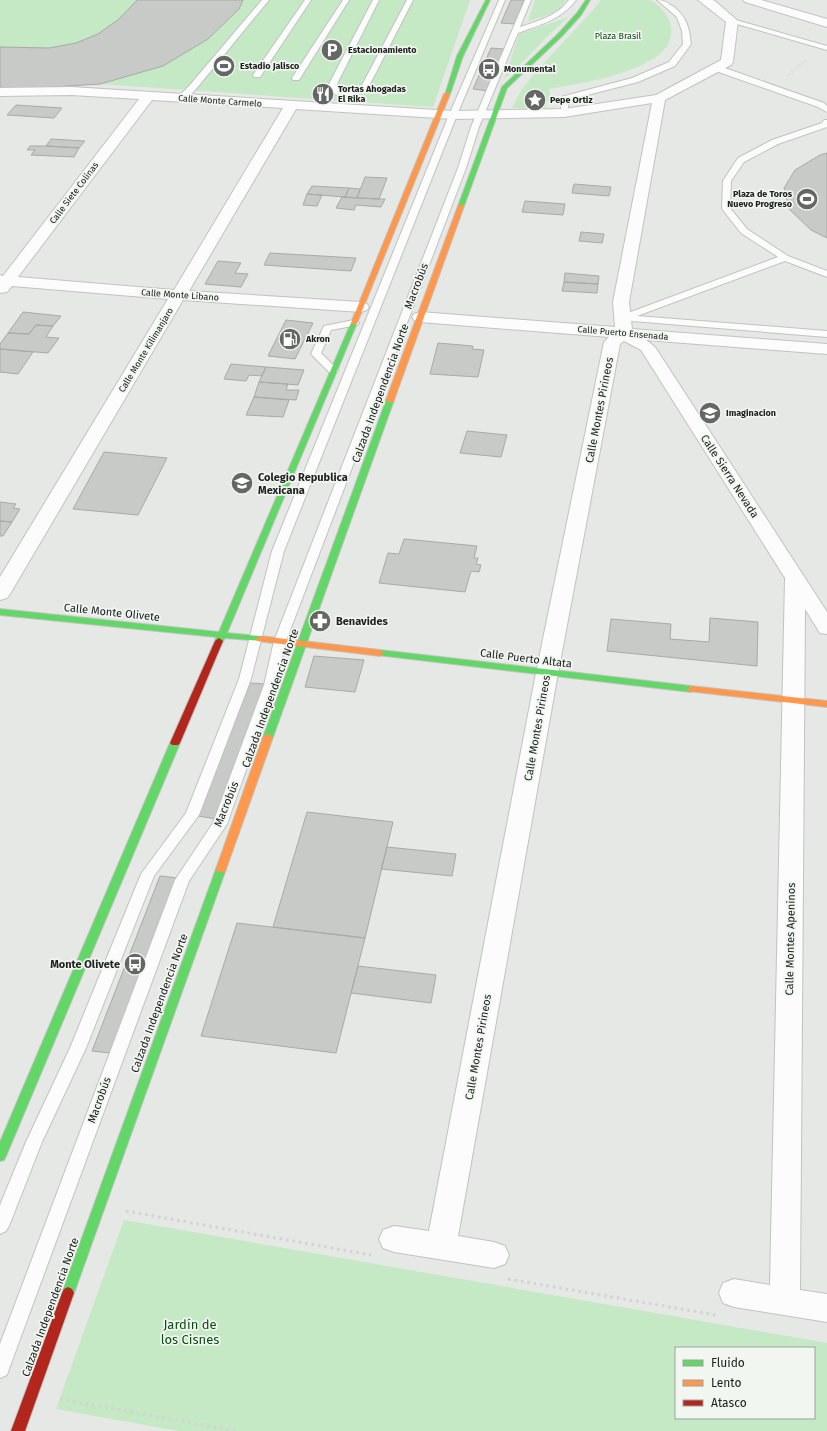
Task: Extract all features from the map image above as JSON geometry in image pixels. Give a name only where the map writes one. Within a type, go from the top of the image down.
[{"type":"main road","points":[[0,1156],[361,307],[439,115],[460,56],[488,0]]},
{"type":"main road","name":"Calzada Independencia Norte","points":[[18,1431],[420,317],[506,87],[560,35],[579,14],[588,0]]},
{"type":"main road","name":"Calle Monte Olivete","points":[[0,612],[222,635]]},
{"type":"main road","name":"Calle Puerto Altata","points":[[222,635],[827,704]]},
{"type":"street","points":[[439,115],[480,116],[564,113],[659,98],[726,62],[732,21],[712,4],[704,0]]},
{"type":"street","points":[[750,0],[827,22]]},
{"type":"street","name":"Calle Monte Carmelo","points":[[1,93],[71,91],[439,115]]},
{"type":"street","name":"Calle Siete Colinas","points":[[3,284],[148,96]]},
{"type":"street","points":[[623,326],[620,302],[659,98]]},
{"type":"street","name":"Calle Monte Kilimanjaro","points":[[0,594],[180,295],[291,106]]},
{"type":"street","name":"Calle Monte Líbano","points":[[3,284],[361,307]]},
{"type":"street","name":"Calle Puerto Ensenada","points":[[420,317],[623,326],[827,349]]},
{"type":"street","name":"Calle Sierra Nevada","points":[[623,326],[647,347],[827,628]]},
{"type":"street","name":"Calle Montes Pirineos","points":[[442,1247],[547,673],[612,342],[623,326]]},
{"type":"street","name":"Calle Montes Apeninos","points":[[785,1301],[795,577]]},
{"type":"street","points":[[384,1247],[442,1247],[500,1267]]},
{"type":"street","points":[[726,1304],[785,1301],[827,1308]]},
{"type":"lane","points":[[180,98],[193,87],[266,0]]},
{"type":"lane","points":[[256,75],[308,0]]},
{"type":"lane","points":[[296,78],[346,0]]},
{"type":"lane","points":[[376,0],[333,84],[335,92],[354,94],[364,88],[410,0]]},
{"type":"lane","points":[[0,1226],[34,1142],[78,1048],[148,874],[192,815],[245,680],[278,551],[453,115],[502,0]]},
{"type":"lane","name":"Macrobús","points":[[0,1369],[113,1061],[182,880],[220,824],[270,685],[280,641],[480,116],[528,0]]},
{"type":"lane","points":[[516,31],[559,14],[570,5],[573,0]]},
{"type":"lane","points":[[564,113],[564,99],[634,80],[672,64],[687,44],[686,31],[680,16],[660,0]]},
{"type":"lane","points":[[732,21],[826,47]]},
{"type":"lane","points":[[716,68],[821,105],[827,110]]},
{"type":"lane","points":[[827,122],[825,125],[775,142],[742,160],[727,181],[726,208],[744,231],[785,258],[827,274]]},
{"type":"lane","points":[[623,326],[785,258]]},
{"type":"lane","points":[[333,370],[316,354],[327,328],[354,323]]},
{"type":"lane","points":[[623,326],[827,334]]},
{"type":"path","points":[[772,87],[826,47]]},
{"type":"path","points":[[99,1205],[194,1224],[384,1247]]},
{"type":"path","points":[[500,1267],[726,1304]]},
{"type":"path","points":[[32,1394],[236,1431]]},
{"type":"green space","name":"Estadio Jalisco","points":[[0,0],[470,0],[433,107],[100,84],[22,89],[0,87]]},
{"type":"green space","points":[[535,0],[566,0],[554,12],[528,21]]},
{"type":"green space","name":"Plaza Brasil","points":[[601,0],[650,0],[654,2],[664,12],[671,26],[668,45],[658,56],[627,71],[602,79],[549,89],[550,94],[545,108],[512,108],[522,89],[533,75]]},
{"type":"green space","points":[[569,17],[552,32],[504,79],[519,34]]},
{"type":"green space","name":"Jardín de los Cisnes","points":[[124,1220],[827,1343],[827,1431],[179,1431],[56,1409]]},
{"type":"building","points":[[137,0],[243,0],[239,9],[208,39],[163,66],[100,84],[22,89],[0,87],[0,47],[49,48],[76,43],[98,34],[119,19]]},
{"type":"building","points":[[511,0],[524,0],[515,24],[501,23]]},
{"type":"building","name":"Monumental","points":[[491,48],[504,49],[488,91],[473,89]]},
{"type":"building","points":[[16,105],[62,108],[54,118],[7,115]]},
{"type":"building","points":[[51,139],[85,141],[79,148],[46,146]]},
{"type":"building","points":[[30,146],[79,148],[74,157],[31,155],[35,150],[27,150]]},
{"type":"building","name":"Plaza de Toros Nuevo Progreso","points":[[827,153],[827,238],[811,230],[789,209],[784,188],[795,170],[820,155]]},
{"type":"building","points":[[365,177],[387,178],[379,199],[357,198]]},
{"type":"building","points":[[574,184],[611,187],[609,196],[572,193]]},
{"type":"building","points":[[312,186],[349,188],[345,197],[307,194]]},
{"type":"building","points":[[349,188],[360,189],[357,198],[345,197]]},
{"type":"building","points":[[307,194],[322,195],[317,206],[303,205]]},
{"type":"building","points":[[342,197],[385,199],[381,207],[356,205],[354,210],[336,208]]},
{"type":"building","points":[[525,201],[565,204],[563,215],[522,212]]},
{"type":"building","points":[[581,232],[604,234],[602,243],[579,241]]},
{"type":"building","points":[[270,253],[356,258],[351,271],[264,265]]},
{"type":"building","points":[[218,261],[241,263],[235,273],[248,274],[241,287],[205,284]]},
{"type":"building","points":[[565,273],[599,276],[598,284],[564,282]]},
{"type":"building","points":[[564,282],[598,284],[597,293],[562,291]]},
{"type":"building","points":[[23,312],[61,316],[53,326],[36,325],[29,334],[8,333]]},
{"type":"building","name":"Akron","points":[[286,320],[313,323],[295,359],[268,356]]},
{"type":"building","points":[[36,325],[53,326],[46,337],[59,338],[48,353],[0,349],[0,344],[8,333],[29,334]]},
{"type":"building","points":[[438,343],[473,346],[472,349],[484,350],[478,377],[430,374]]},
{"type":"building","points":[[0,349],[33,352],[18,374],[0,372]]},
{"type":"building","points":[[231,364],[266,367],[262,376],[249,375],[246,381],[224,379]]},
{"type":"building","points":[[266,367],[304,370],[298,385],[259,382]]},
{"type":"building","points":[[259,382],[288,384],[286,390],[299,390],[296,400],[254,397]]},
{"type":"building","points":[[254,397],[289,400],[283,417],[246,415]]},
{"type":"building","points":[[467,431],[507,435],[501,457],[460,453]]},
{"type":"building","points":[[104,452],[167,458],[138,515],[73,509]]},
{"type":"building","points":[[0,502],[16,504],[13,508],[20,509],[12,522],[0,521]]},
{"type":"building","points":[[0,521],[12,522],[3,536],[0,536]]},
{"type":"building","points":[[404,539],[477,546],[474,558],[478,558],[476,564],[481,565],[479,572],[471,571],[465,592],[379,583],[388,553],[399,554]]},
{"type":"building","points":[[710,618],[758,622],[757,666],[607,651],[611,619],[671,624],[670,639],[709,642]]},
{"type":"building","points":[[314,656],[364,660],[355,692],[305,687]]},
{"type":"building","points":[[250,683],[265,684],[216,819],[198,816]]},
{"type":"building","points":[[307,812],[393,822],[365,938],[273,927]]},
{"type":"building","points":[[387,847],[456,854],[452,876],[381,869]]},
{"type":"building","name":"Monte Olivete","points":[[160,876],[178,878],[110,1053],[92,1051]]},
{"type":"building","points":[[237,923],[365,938],[336,1053],[201,1036]]},
{"type":"building","points":[[358,966],[436,975],[431,1003],[351,993]]},
{"type":"traffic: fast","points":[[447,94],[460,56],[488,0]]},
{"type":"traffic: fast","points":[[461,206],[505,87],[560,35],[579,14],[588,0]]},
{"type":"traffic: fast","points":[[219,641],[354,323]]},
{"type":"traffic: fast","points":[[268,737],[390,400]]},
{"type":"traffic: fast","points":[[0,612],[260,639]]},
{"type":"traffic: fast","points":[[380,653],[691,689]]},
{"type":"traffic: fast","points":[[0,1156],[175,743]]},
{"type":"traffic: fast","points":[[68,1293],[221,869]]},
{"type":"traffic: slow","points":[[354,323],[447,94]]},
{"type":"traffic: slow","points":[[390,400],[461,206]]},
{"type":"traffic: slow","points":[[260,639],[380,653]]},
{"type":"traffic: slow","points":[[691,689],[827,704]]},
{"type":"traffic: slow","points":[[221,869],[268,737]]},
{"type":"traffic: jam","points":[[175,743],[219,641]]},
{"type":"traffic: jam","points":[[18,1431],[68,1293]]},
{"type":"place","name":"Estacionamiento","points":[[332,50]]},
{"type":"place","name":"Estadio Jalisco","points":[[224,66]]},
{"type":"place","name":"Monumental","points":[[489,69]]},
{"type":"place","name":"Tortas Ahogadas El Rika","points":[[323,94]]},
{"type":"place","name":"Pepe Ortiz","points":[[535,100]]},
{"type":"place","name":"Plaza de Toros Nuevo Progreso","points":[[807,199]]},
{"type":"place","name":"Akron","points":[[290,339]]},
{"type":"place","name":"Imaginacion","points":[[710,413]]},
{"type":"place","name":"Colegio Republica Mexicana","points":[[242,483]]},
{"type":"place","name":"Benavides","points":[[320,621]]},
{"type":"place","name":"Monte Olivete","points":[[135,964]]}]
